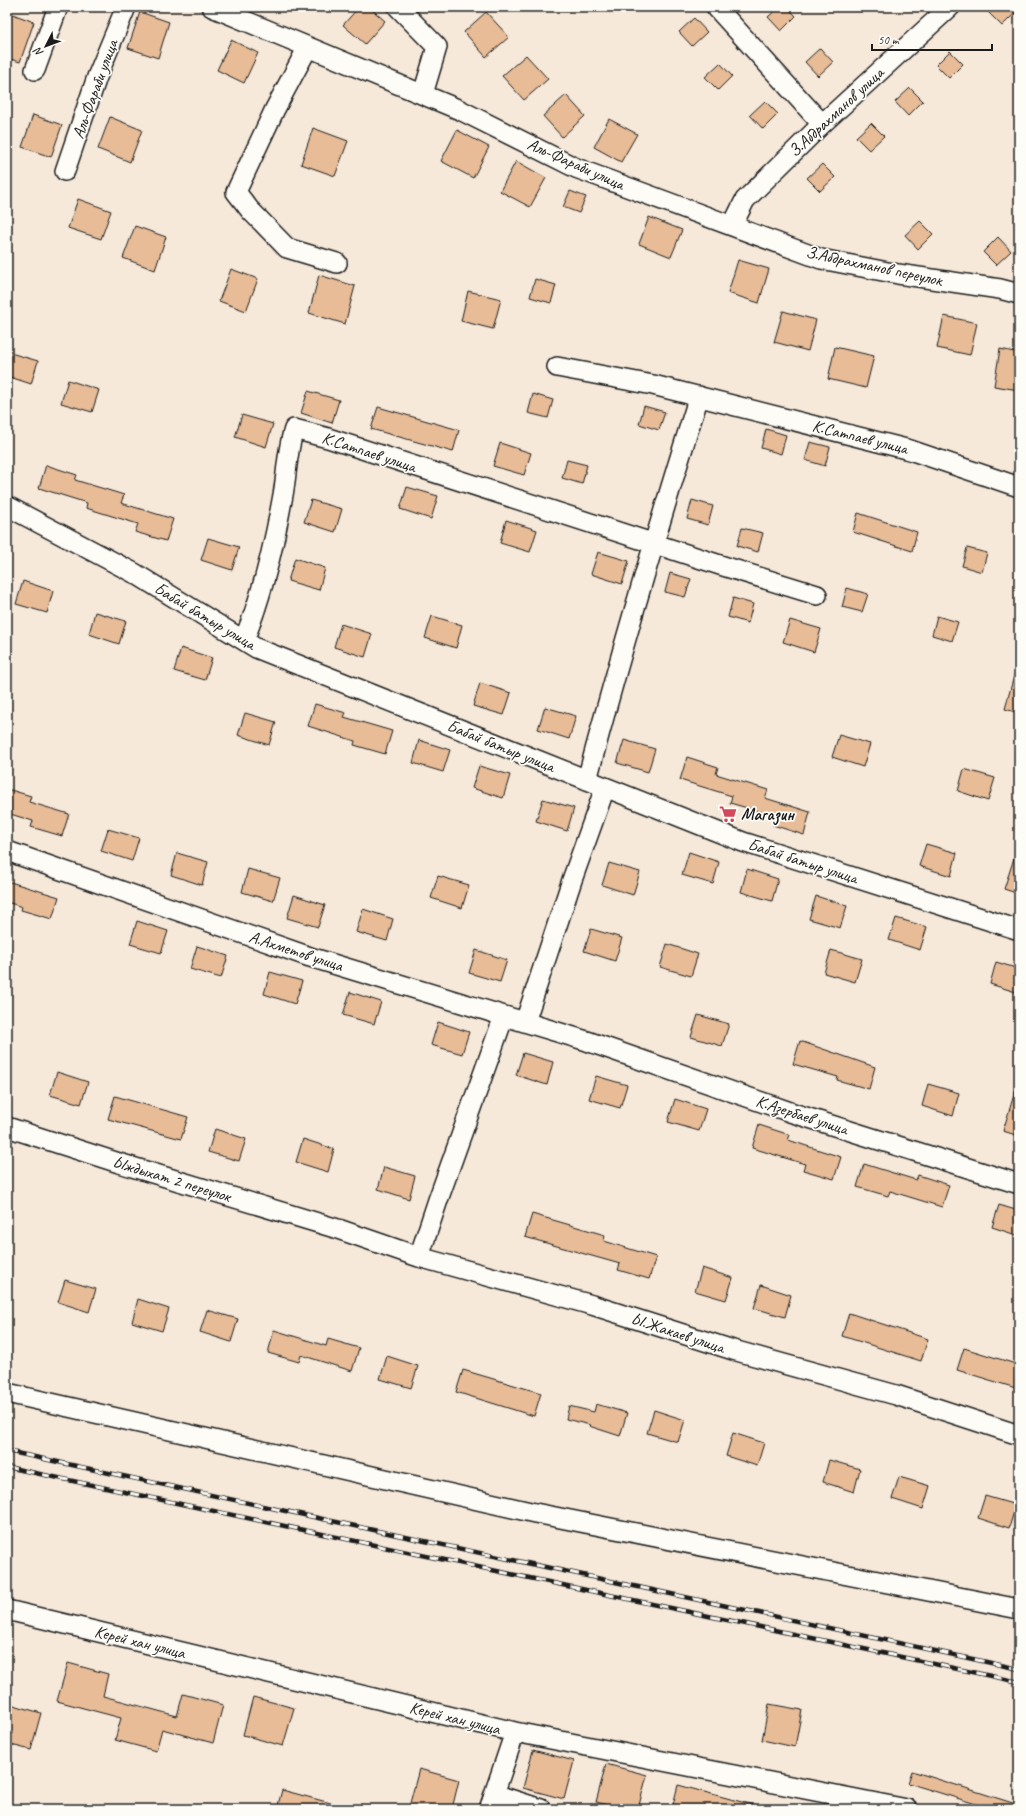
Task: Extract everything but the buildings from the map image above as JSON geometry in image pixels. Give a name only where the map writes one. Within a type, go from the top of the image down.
[{"type":"street","points":[[35,70],[58,7]]},
{"type":"street","name":"Аль-Фараби улица","points":[[65,171],[97,77],[126,7]]},
{"type":"street","name":"Аль-Фараби улица","points":[[212,7],[460,110],[576,168],[732,226]]},
{"type":"street","points":[[398,7],[437,47],[423,94]]},
{"type":"street","points":[[716,7],[822,124]]},
{"type":"street","name":"З.Абдрахманов улица","points":[[732,226],[745,200],[822,124],[950,7]]},
{"type":"street","points":[[308,47],[275,109],[236,192],[250,210],[286,248],[337,263]]},
{"type":"street","name":"З.Абдрахманов переулок","points":[[732,226],[821,259],[898,274],[1000,289],[1019,294]]},
{"type":"street","name":"К.Сатпаев улица","points":[[557,367],[653,385],[910,450],[1019,487]]},
{"type":"street","points":[[587,780],[615,672],[653,543],[699,396]]},
{"type":"street","name":"К.Сатпаев улица","points":[[244,640],[257,608],[271,556],[283,494],[290,439],[294,429],[328,438],[817,595]]},
{"type":"street","name":"Бабай батыр улица","points":[[7,506],[136,574],[256,648],[743,842],[1019,930]]},
{"type":"street","points":[[525,1022],[572,880],[600,808],[605,788]]},
{"type":"street","name":"А.Ахметов улица","points":[[7,851],[310,957],[587,1041]]},
{"type":"street","points":[[419,1257],[504,1016]]},
{"type":"street","name":"К.Азербаев улица","points":[[587,1041],[793,1113],[1019,1184]]},
{"type":"street","name":"Ыждыхат 2 переулок","points":[[7,1127],[119,1163],[338,1229]]},
{"type":"street","name":"Ы.Жакаев улица","points":[[338,1229],[419,1257],[592,1305],[733,1350],[896,1395],[1019,1435]]},
{"type":"street","points":[[7,1393],[535,1513],[1019,1609]]},
{"type":"street","name":"Керей хан улица","points":[[7,1610],[515,1732],[907,1809]]},
{"type":"street","points":[[515,1732],[492,1801],[541,1809]]},
{"type":"railway","points":[[7,1451],[1019,1669]]},
{"type":"railway","points":[[7,1467],[1019,1682]]},
{"type":"place","name":"Магазин","points":[[728,814]]}]
